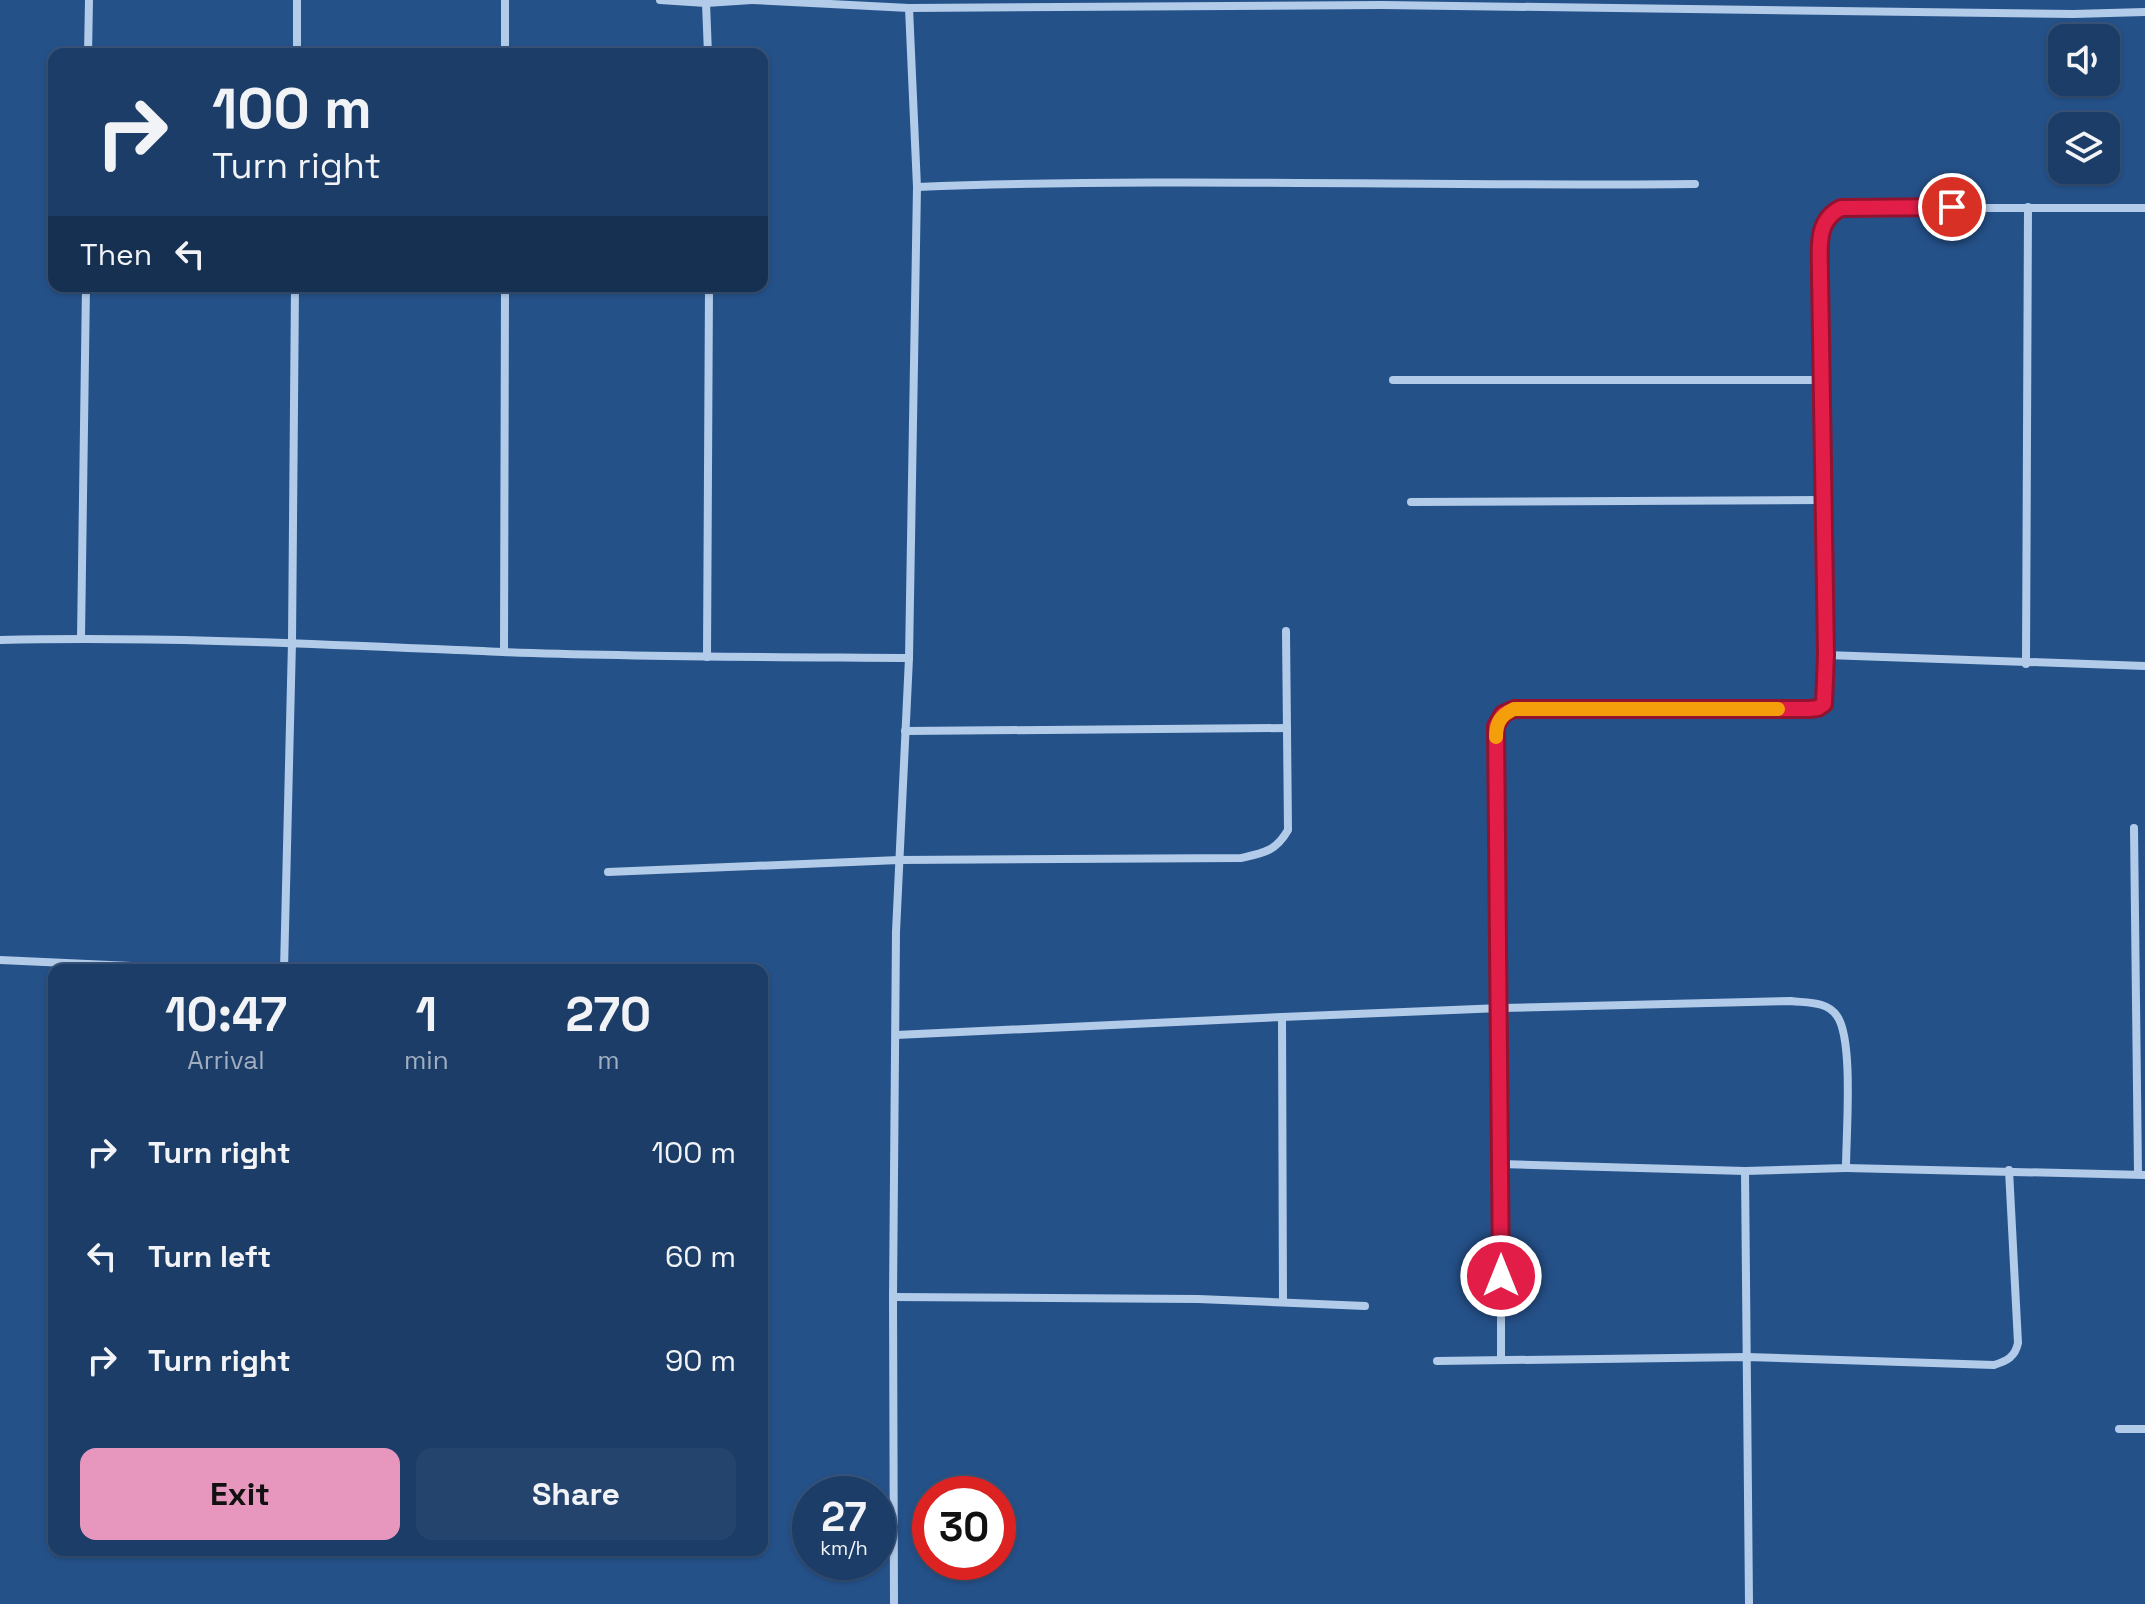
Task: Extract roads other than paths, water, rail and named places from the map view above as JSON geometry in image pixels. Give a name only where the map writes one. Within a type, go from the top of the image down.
[{"type":"street","points":[[88,48],[89,0]]},
{"type":"street","points":[[297,0],[297,48]]},
{"type":"street","points":[[505,0],[505,48]]},
{"type":"street","points":[[660,0],[706,3],[752,0],[909,8],[1528,3],[1738,4],[2073,14],[2145,12]]},
{"type":"street","points":[[706,3],[708,48]]},
{"type":"street","points":[[894,1604],[896,1035],[899,860],[909,658],[917,187],[909,8]]},
{"type":"street","points":[[917,187],[1053,182],[1535,186],[1695,184]]},
{"type":"street","points":[[2026,664],[2028,207]]},
{"type":"street","points":[[1501,1360],[1501,1008],[1496,726],[1503,714],[1514,709],[1818,708],[1824,704],[1826,655],[1820,236],[1823,222],[1831,213],[1841,208],[2145,208]]},
{"type":"street","points":[[81,638],[86,292]]},
{"type":"street","points":[[284,964],[292,642],[295,292]]},
{"type":"street","points":[[504,652],[505,292]]},
{"type":"street","points":[[707,657],[709,292]]},
{"type":"street","points":[[1393,380],[1823,380]]},
{"type":"street","points":[[1411,502],[1822,500]]},
{"type":"street","points":[[608,872],[899,860],[1241,858],[1268,852],[1279,845],[1288,830],[1286,631]]},
{"type":"street","points":[[0,640],[81,638],[292,642],[504,652],[909,658]]},
{"type":"street","points":[[1826,655],[2145,666]]},
{"type":"street","points":[[905,731],[1287,728]]},
{"type":"street","points":[[1502,1164],[1745,1171],[1846,1168],[2142,1174],[2134,828]]},
{"type":"street","points":[[0,960],[88,964]]},
{"type":"street","points":[[896,1035],[1501,1008],[1791,1001],[1824,1005],[1837,1016],[1847,1047],[1846,1168]]},
{"type":"street","points":[[1282,1017],[1283,1302]]},
{"type":"street","points":[[1437,1361],[1747,1357],[1994,1365],[2007,1362],[2016,1352],[2018,1343],[2009,1170]]},
{"type":"street","points":[[1745,1171],[1749,1604]]},
{"type":"street","points":[[893,1297],[1046,1297],[1365,1306]]},
{"type":"street","points":[[2119,1429],[2145,1429]]}]
